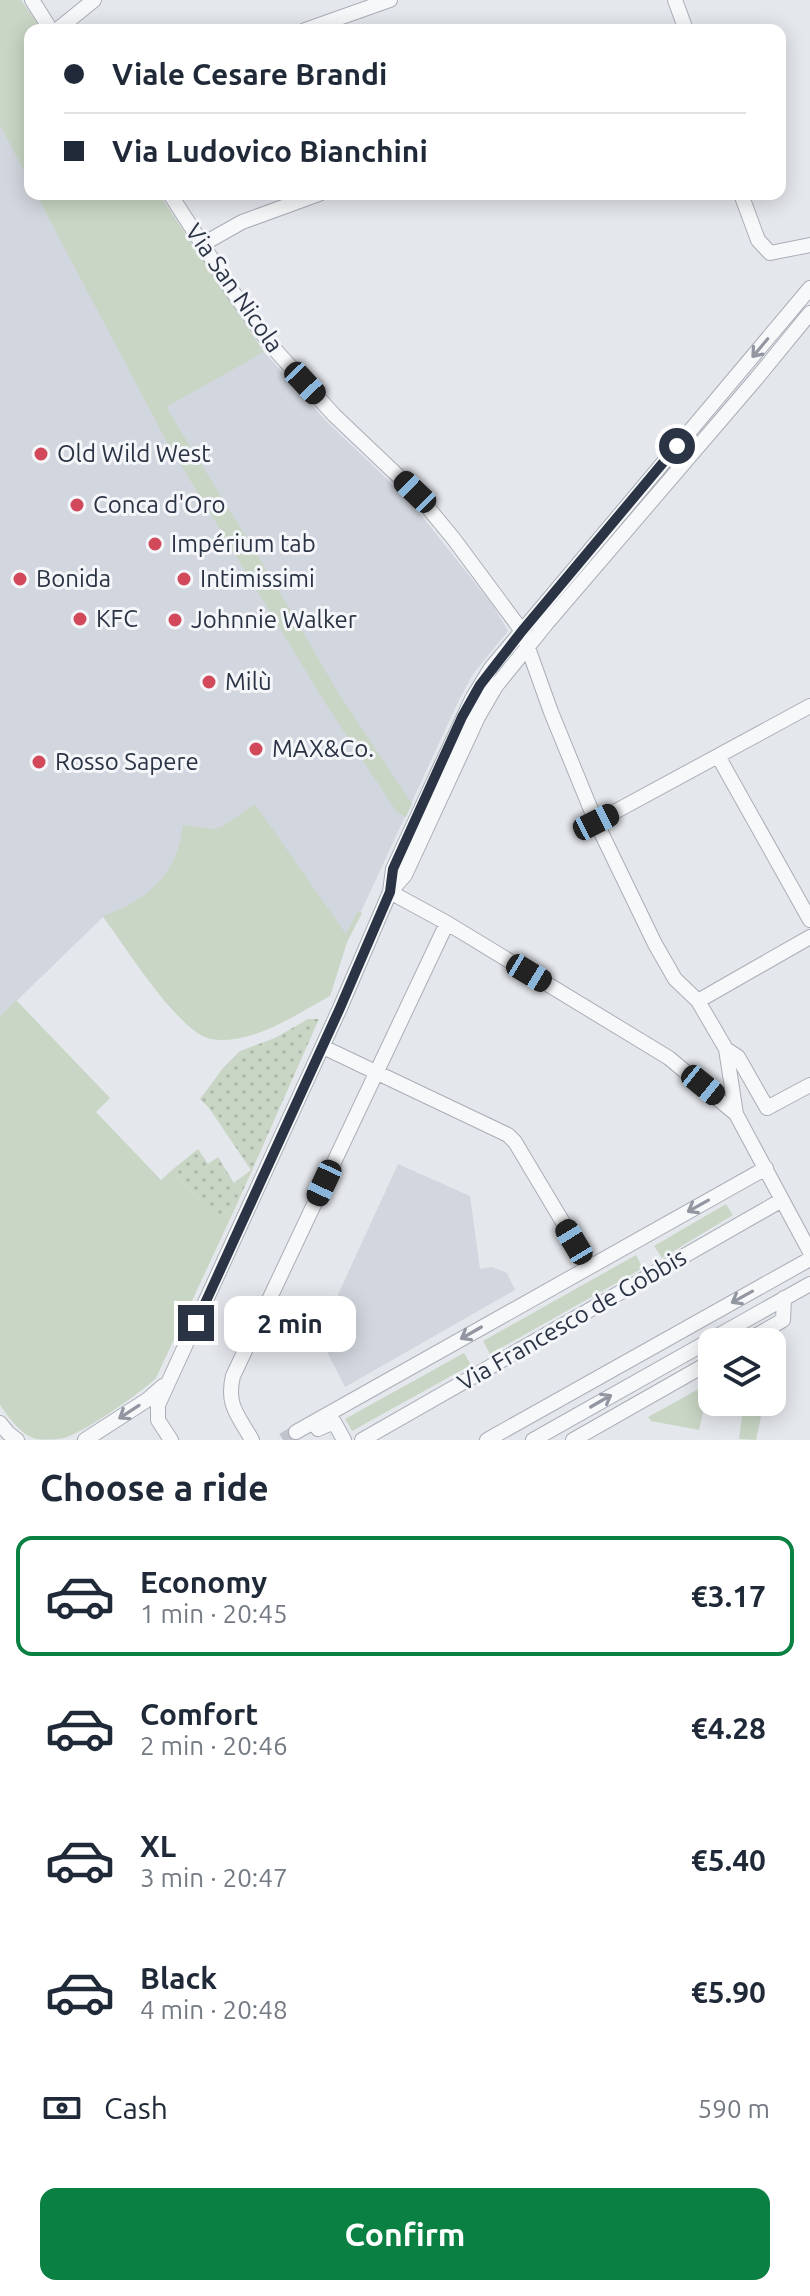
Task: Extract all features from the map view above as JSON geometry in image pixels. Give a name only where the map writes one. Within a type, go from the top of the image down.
[{"type":"street","points":[[32,0],[50,24]]},
{"type":"street","points":[[62,24],[94,0]]},
{"type":"street","points":[[322,24],[390,0]]},
{"type":"street","points":[[675,0],[684,24]]},
{"type":"street","name":"Via San Nicola","points":[[174,200],[269,343],[334,415],[415,492],[522,631],[528,646]]},
{"type":"street","points":[[203,244],[242,222],[302,200]]},
{"type":"street","points":[[743,200],[758,240],[770,253],[810,245]]},
{"type":"street","points":[[171,1440],[158,1420],[158,1405],[323,1047],[390,892],[393,869],[462,717],[486,677],[522,631],[810,288]]},
{"type":"street","points":[[390,892],[405,875],[486,701],[528,646],[810,313]]},
{"type":"street","points":[[528,646],[596,822],[668,967],[675,979],[698,1001],[726,1049],[736,1114],[810,1252]]},
{"type":"street","points":[[596,822],[810,706]]},
{"type":"street","points":[[718,756],[810,920]]},
{"type":"street","points":[[390,892],[447,923],[669,1058],[736,1114]]},
{"type":"street","points":[[252,1440],[230,1400],[233,1376],[447,923]]},
{"type":"street","points":[[698,1001],[810,937]]},
{"type":"street","points":[[323,1047],[508,1135],[589,1266]]},
{"type":"street","points":[[726,1049],[738,1057],[767,1108],[810,1085]]},
{"type":"street","name":"Via Francesco de Gobbis","points":[[298,1435],[589,1266],[766,1168]]},
{"type":"street","name":"Via Francesco de Gobbis","points":[[362,1440],[782,1200]]},
{"type":"street","points":[[487,1440],[810,1259]]},
{"type":"street","points":[[533,1440],[810,1284]]},
{"type":"street","points":[[769,1328],[783,1320],[784,1298]]},
{"type":"street","points":[[573,1440],[698,1369]]},
{"type":"street","points":[[85,1440],[147,1400],[169,1380]]},
{"type":"street","name":"Via Francesco de Gobbis","points":[[298,1435],[334,1422],[344,1440]]},
{"type":"street","points":[[0,1423],[17,1440]]},
{"type":"shaded area","points":[[0,0],[21,0],[38,24],[24,24],[24,200],[163,200],[264,352],[326,421],[410,501],[494,607],[508,631],[473,674],[459,700],[347,942],[330,996],[166,1003],[103,917],[0,1017]]},
{"type":"shaded area","points":[[398,1164],[470,1196],[480,1269],[492,1267],[507,1273],[515,1290],[345,1387],[319,1336]]},
{"type":"green space","points":[[0,0],[21,0],[38,24],[24,24],[24,171],[0,125]]},
{"type":"green space","points":[[39,200],[163,200],[264,352],[166,407],[337,691],[412,804],[406,817],[396,811],[324,701],[167,442]]},
{"type":"green space","points":[[255,804],[346,934],[358,911],[362,913],[347,942],[330,996],[258,1033],[242,1038],[211,1039],[184,1022],[168,1005],[103,916],[133,902],[158,883],[175,858],[183,825],[213,829],[222,827]]},
{"type":"green space","points":[[16,1000],[110,1098],[96,1112],[161,1180],[172,1170],[216,1219],[237,1204],[156,1378],[100,1419],[76,1433],[56,1439],[36,1439],[25,1433],[0,1405],[0,1017]]},
{"type":"green space","points":[[308,1019],[319,1019],[237,1204],[216,1219],[172,1170],[198,1149],[208,1164],[218,1157],[234,1183],[251,1170],[200,1099],[240,1051],[275,1038]]},
{"type":"green space","points":[[726,1204],[733,1215],[662,1258],[654,1246]]},
{"type":"green space","points":[[636,1255],[643,1268],[490,1354],[483,1341]]},
{"type":"green space","points":[[464,1353],[471,1365],[352,1431],[345,1419]]},
{"type":"green space","points":[[698,1389],[698,1416],[702,1416],[699,1430],[651,1421],[648,1417]]},
{"type":"green space","points":[[742,1416],[761,1416],[756,1440],[739,1439]]},
{"type":"tunnel","points":[[283,1440],[296,1432]]},
{"type":"place","name":"Old Wild West","points":[[41,454]]},
{"type":"place","name":"Conca d'Oro","points":[[77,505]]},
{"type":"place","name":"Impérium tab","points":[[155,544]]},
{"type":"place","name":"Bonida","points":[[20,579]]},
{"type":"place","name":"Intimissimi","points":[[184,579]]},
{"type":"place","name":"KFC","points":[[80,619]]},
{"type":"place","name":"Johnnie Walker","points":[[175,620]]},
{"type":"place","name":"Milù","points":[[209,682]]},
{"type":"place","name":"MAX&Co.","points":[[256,749]]},
{"type":"place","name":"Rosso Sapere","points":[[39,762]]},
{"type":"route","points":[[196,1323],[340,1008],[390,892],[393,869],[472,699],[491,668],[677,446]]}]
